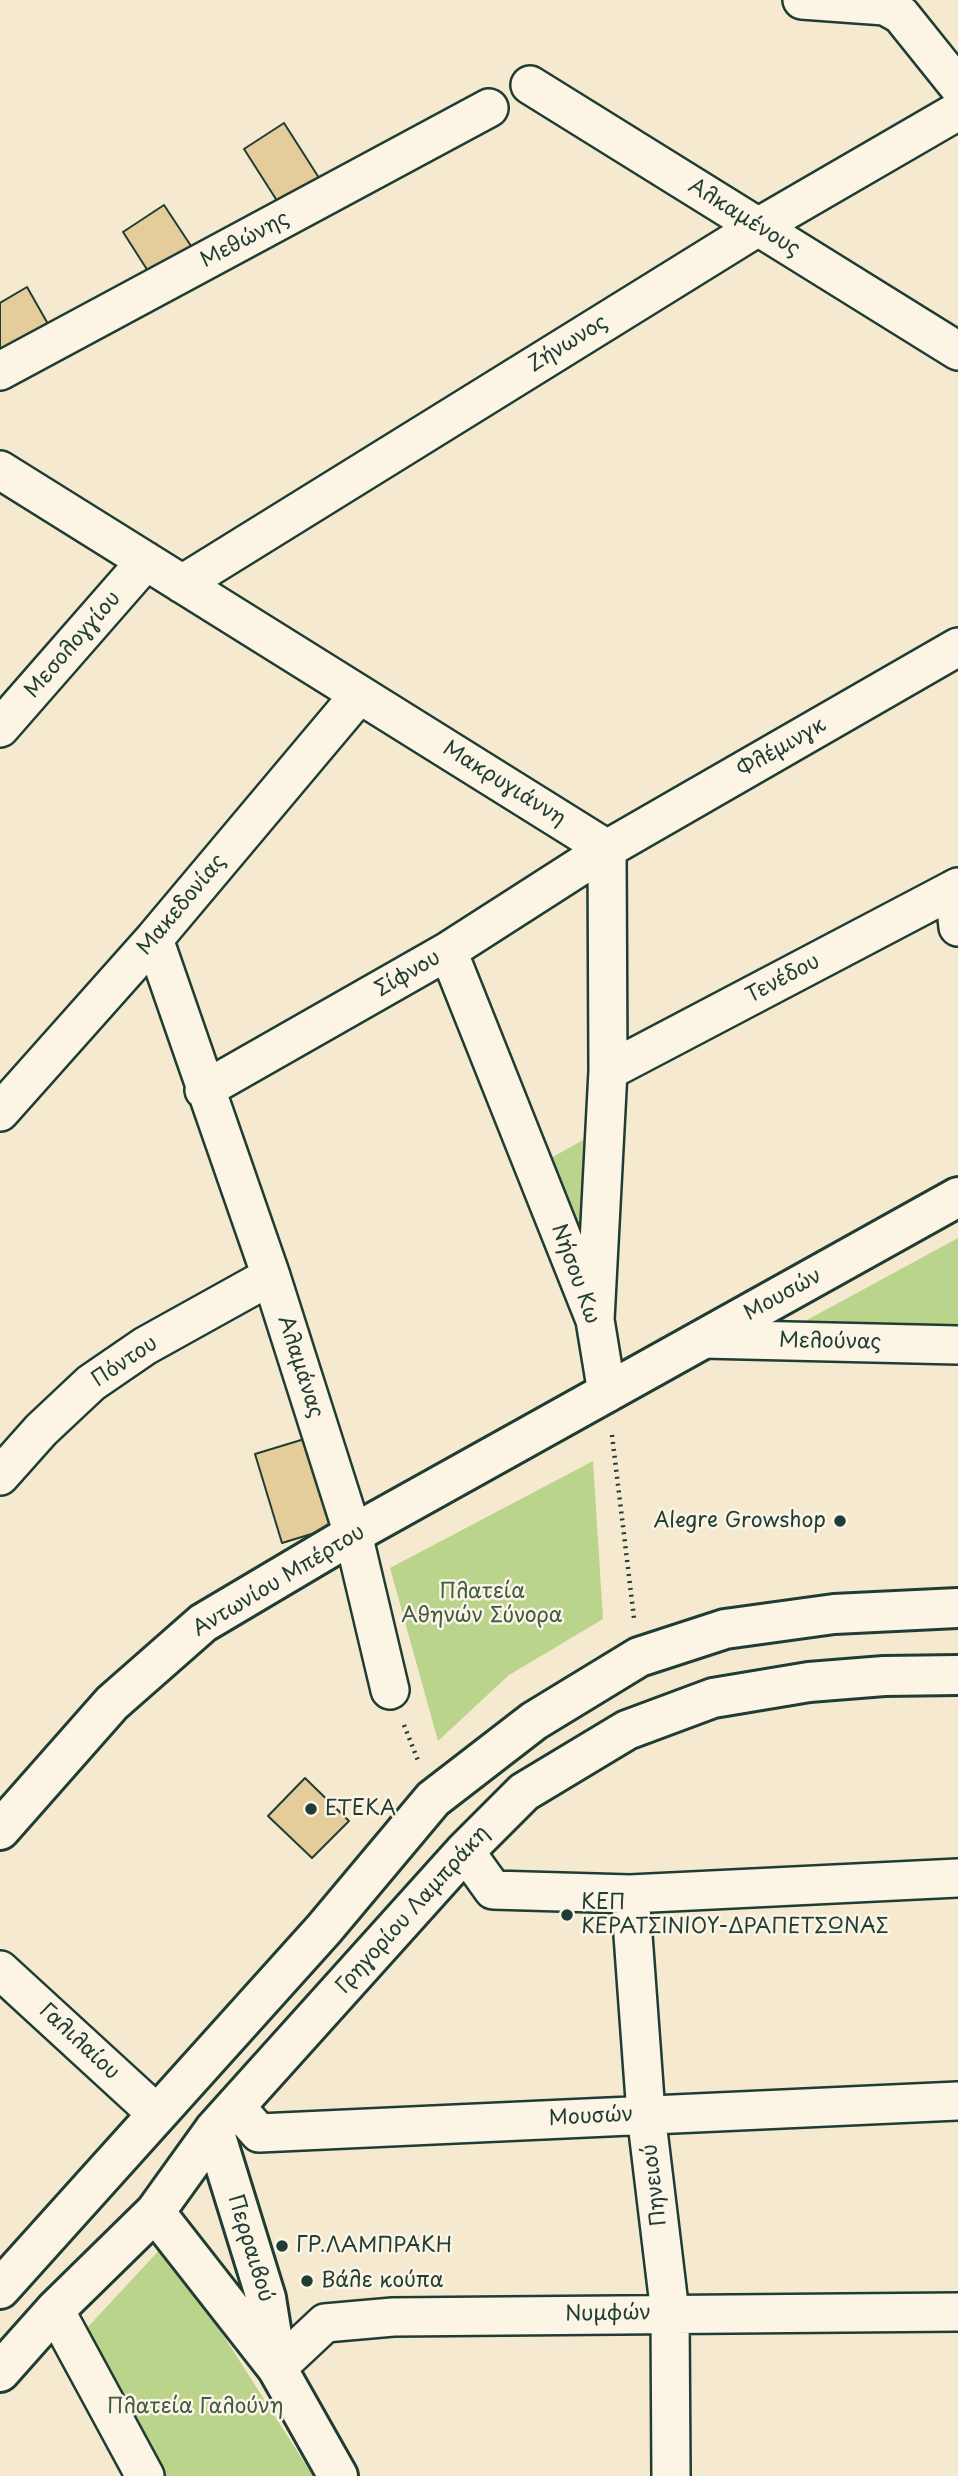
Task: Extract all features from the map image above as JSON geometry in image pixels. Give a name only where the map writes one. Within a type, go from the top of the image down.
[{"type":"main road","name":"Μουσών","points":[[607,1393],[958,1197]]},
{"type":"main road","name":"Αντωνίου Μπέρτου","points":[[0,1830],[113,1703],[202,1623],[354,1534],[607,1393]]},
{"type":"main road","points":[[0,2289],[324,1929],[433,1800],[534,1721],[639,1657],[726,1629],[834,1614],[958,1608]]},
{"type":"main road","name":"Γρηγορίου Λαμπράκη","points":[[0,2372],[55,2310],[155,2212],[225,2118],[465,1851],[524,1792],[627,1730],[713,1698],[809,1682],[884,1676],[958,1675]]},
{"type":"main road","name":"Περραιβού","points":[[225,2118],[267,2298],[277,2368]]},
{"type":"main road","name":"Περραιβού","points":[[155,2212],[277,2368],[338,2476]]},
{"type":"street","points":[[802,0],[885,6],[901,15],[958,86]]},
{"type":"street","name":"Αλκαμένους","points":[[530,85],[958,351]]},
{"type":"street","name":"Μεθώνης","points":[[0,371],[489,108]]},
{"type":"street","name":"Ζήνωνος","points":[[182,584],[758,227],[958,111]]},
{"type":"street","name":"Μακρυγιάννη","points":[[0,470],[607,849]]},
{"type":"street","name":"Μεσολογγίου","points":[[0,728],[146,562]]},
{"type":"street","name":"Φλέμινγκ","points":[[607,849],[958,647]]},
{"type":"street","name":"Μακεδονίας","points":[[0,1112],[154,939],[359,695]]},
{"type":"street","points":[[595,1320],[608,1071],[607,849]]},
{"type":"street","name":"Σίφνου","points":[[204,1090],[448,951],[607,849]]},
{"type":"street","points":[[956,888],[958,927]]},
{"type":"street","name":"Τενέδου","points":[[608,1071],[956,888]]},
{"type":"street","name":"Αλαμάνας","points":[[154,939],[204,1090],[271,1276],[354,1534],[390,1690]]},
{"type":"street","name":"Νήσου Κω","points":[[448,951],[595,1320],[607,1393]]},
{"type":"street","name":"Πόντου","points":[[0,1476],[41,1430],[92,1382],[145,1346],[271,1276]]},
{"type":"street","name":"Μελούνας","points":[[703,1339],[958,1345]]},
{"type":"street","points":[[465,1851],[493,1890],[630,1894],[958,1878]]},
{"type":"street","name":"Πηνειού","points":[[630,1894],[646,2114],[670,2314],[671,2476]]},
{"type":"street","name":"Γαλιλαίου","points":[[0,1970],[158,2114]]},
{"type":"street","name":"Μουσών","points":[[225,2118],[259,2133],[958,2101]]},
{"type":"street","points":[[55,2310],[145,2476]]},
{"type":"street","name":"Νυμφών","points":[[277,2368],[325,2323],[393,2317],[958,2312]]},
{"type":"path","points":[[607,1393],[639,1657]]},
{"type":"path","points":[[390,1690],[433,1800]]},
{"type":"green space","points":[[585,1139],[580,1262],[542,1163]]},
{"type":"green space","points":[[958,1238],[958,1330],[785,1332]]},
{"type":"green space","name":"Πλατεία Αθηνών Σύνορα","points":[[593,1461],[603,1619],[509,1675],[438,1741],[390,1568]]},
{"type":"green space","name":"Πλατεία Γαλούνη","points":[[165,2244],[313,2476],[164,2476],[85,2330]]},
{"type":"building","points":[[284,123],[321,181],[281,207],[244,149]]},
{"type":"building","points":[[164,205],[197,255],[155,282],[123,232]]},
{"type":"building","points":[[27,287],[52,331],[0,360],[0,303]]},
{"type":"building","points":[[311,1437],[338,1526],[282,1543],[255,1454]]},
{"type":"building","points":[[305,1778],[349,1821],[312,1858],[268,1816]]},
{"type":"place","name":"Alegre Growshop","points":[[840,1521]]},
{"type":"place","name":"ΕΤΕΚΑ","points":[[311,1809]]},
{"type":"place","name":"ΚΕΠ ΚΕΡΑΤΣΙΝΙΟΥ-ΔΡΑΠΕΤΣΩΝΑΣ","points":[[567,1915]]},
{"type":"place","name":"ΓΡ.ΛΑΜΠΡΑΚΗ","points":[[282,2246]]},
{"type":"place","name":"Βάλε κούπα","points":[[307,2281]]}]
